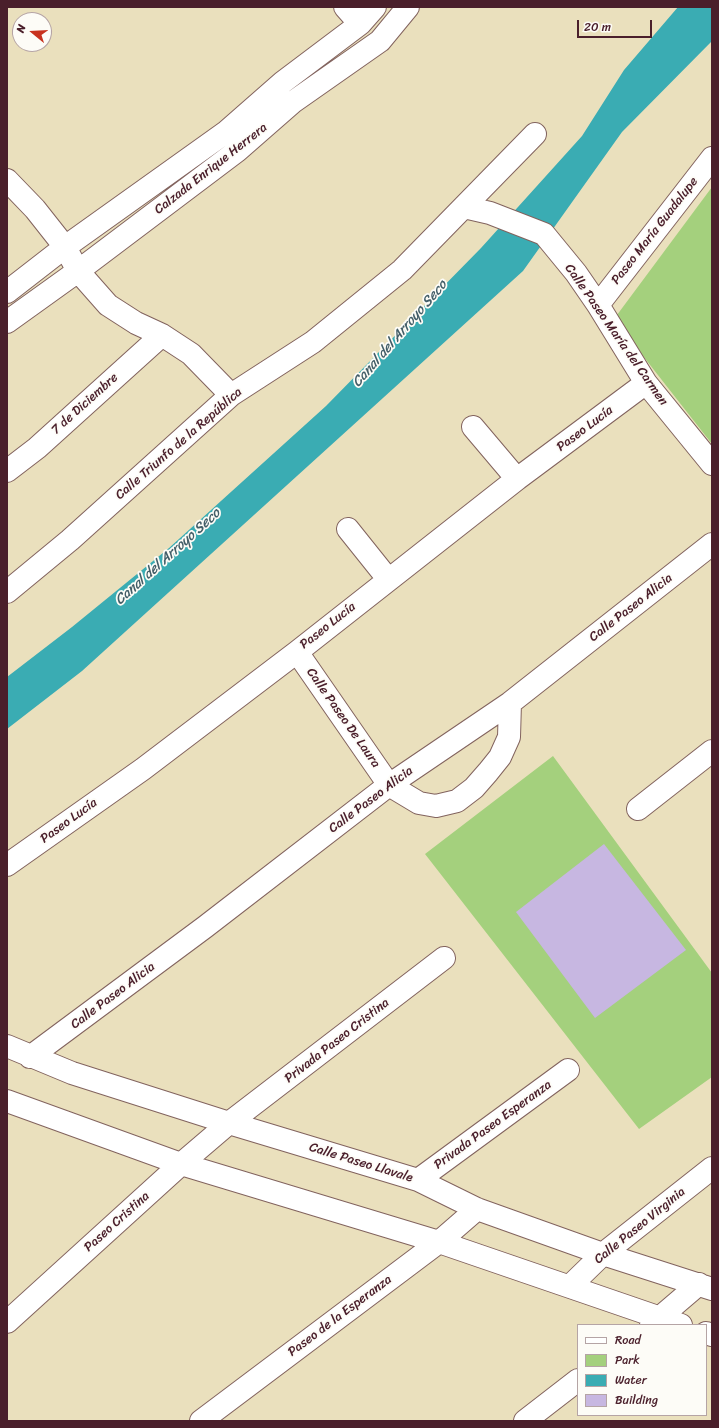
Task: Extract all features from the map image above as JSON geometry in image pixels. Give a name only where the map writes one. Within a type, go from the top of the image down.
[{"type":"street","points":[[344,7],[360,24]]},
{"type":"street","name":"Calzada Enrique Herrera","points":[[7,292],[65,247],[226,132],[283,82],[360,24],[375,7]]},
{"type":"street","name":"Calzada Enrique Herrera","points":[[7,322],[78,272],[237,151],[293,102],[380,40],[408,7]]},
{"type":"street","name":"Calle Triunfo de la República","points":[[7,592],[70,540],[231,395],[313,342],[356,309],[402,270],[535,134]]},
{"type":"street","name":"Paseo María Guadalupe","points":[[598,305],[712,158]]},
{"type":"street","points":[[7,180],[35,209],[65,247],[78,272],[108,305],[136,323],[162,335],[191,354],[231,395]]},
{"type":"street","name":"Calle Paseo María del Carmen","points":[[464,207],[490,213],[544,234],[576,273],[598,305],[646,383],[712,464]]},
{"type":"street","name":"7 de Diciembre","points":[[7,471],[37,448],[162,335]]},
{"type":"street","name":"Paseo Lucía","points":[[7,865],[143,769],[297,652],[517,479],[646,383]]},
{"type":"street","points":[[473,427],[517,479]]},
{"type":"street","points":[[348,529],[388,579]]},
{"type":"street","name":"Calle Paseo Alicia","points":[[30,1057],[205,927],[389,785],[510,703],[712,544]]},
{"type":"street","name":"Calle Paseo De Laura","points":[[297,652],[389,785],[419,803],[436,806],[457,801],[474,788],[500,757],[508,737],[510,703]]},
{"type":"street","points":[[638,809],[712,751]]},
{"type":"street","name":"Privada Paseo Cristina","points":[[229,1123],[444,958]]},
{"type":"street","name":"Calle Paseo Llavale","points":[[7,1046],[30,1057],[80,1075],[229,1123],[418,1180],[477,1209],[603,1254],[705,1287]]},
{"type":"street","name":"Privada Paseo Esperanza","points":[[418,1180],[568,1070]]},
{"type":"street","points":[[7,1101],[181,1164],[439,1242],[570,1286],[655,1322],[672,1324]]},
{"type":"street","name":"Paseo Cristina","points":[[7,1322],[181,1164],[229,1123]]},
{"type":"street","name":"Calle Paseo Virginia","points":[[570,1286],[603,1254],[712,1168]]},
{"type":"street","name":"Paseo de la Esperanza","points":[[201,1421],[439,1242],[477,1209]]},
{"type":"street","points":[[655,1322],[705,1287]]},
{"type":"street","points":[[525,1421],[577,1381]]},
{"type":"green space","points":[[712,187],[712,444],[614,319]]},
{"type":"green space","points":[[553,756],[712,973],[712,1077],[639,1129],[425,854]]},
{"type":"water","name":"Canal del Arroyo Seco","points":[[678,7],[712,7],[712,41],[622,132],[523,271],[82,671],[7,729],[7,677],[72,627],[169,548],[326,406],[481,248],[582,136],[624,70]]},
{"type":"building","points":[[604,844],[686,950],[595,1018],[516,912]]}]
